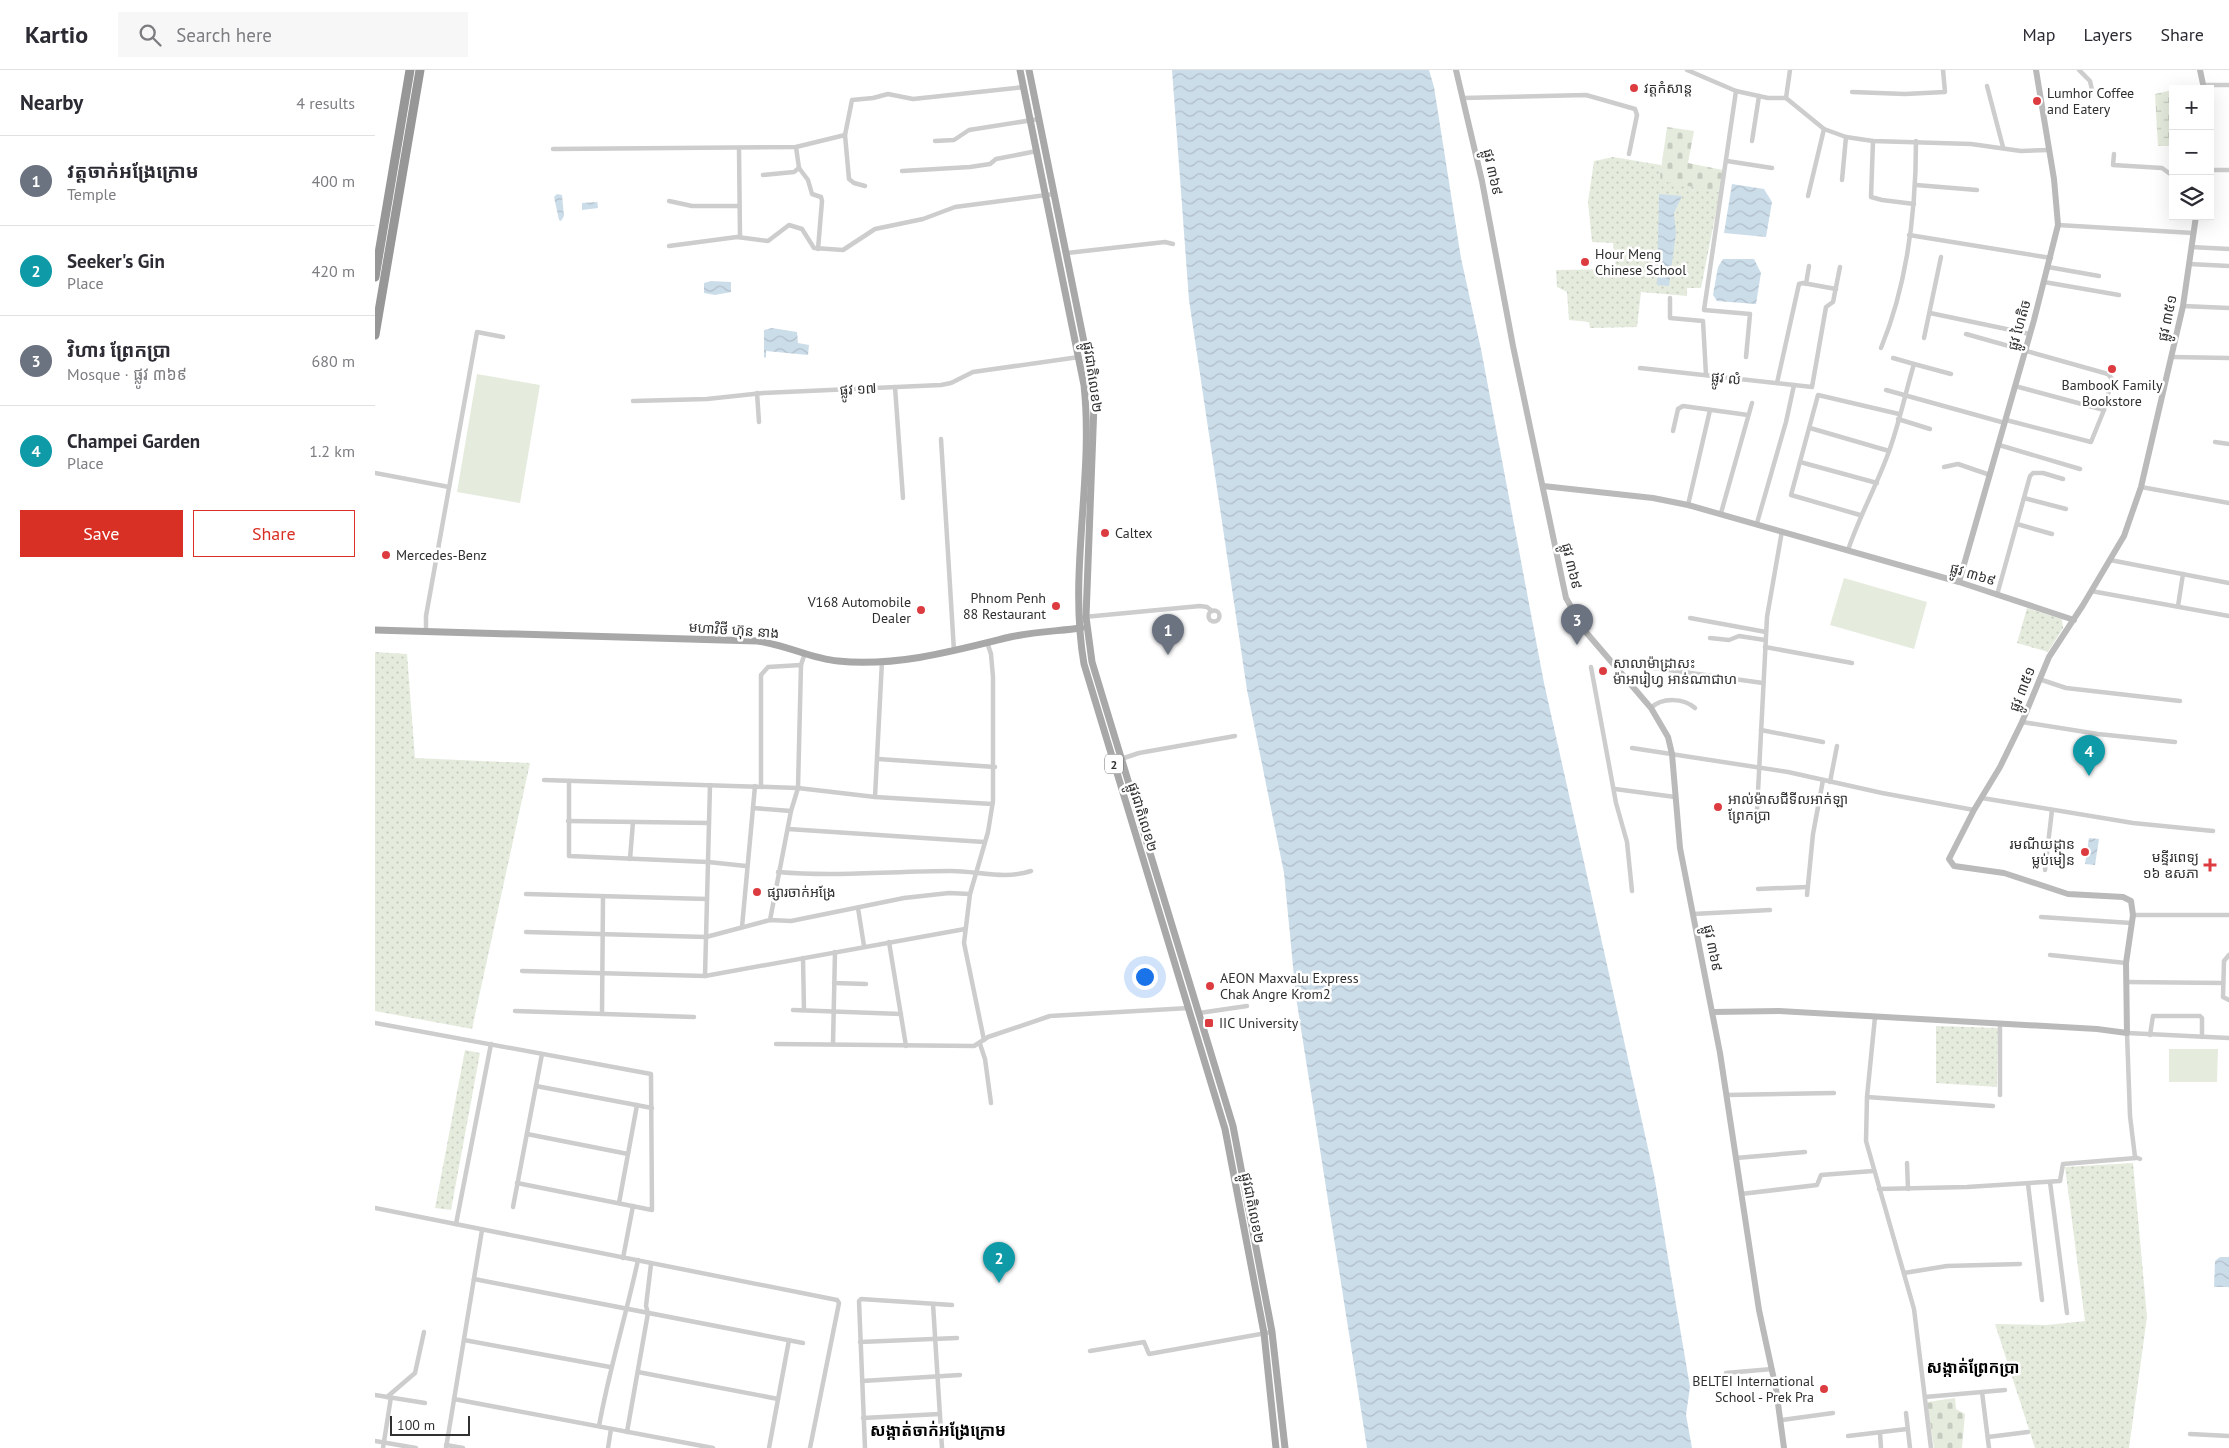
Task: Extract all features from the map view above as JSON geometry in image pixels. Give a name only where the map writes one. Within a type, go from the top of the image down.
[{"type":"highway","points":[[375,277],[411,70]]},
{"type":"highway","points":[[375,335],[420,70]]},
{"type":"main road","name":"ផ្លូវជាតិលេខ២","points":[[1020,70],[1046,196],[1081,348],[1092,384],[1095,418],[1086,617],[1095,673],[1233,1126],[1272,1332],[1285,1448]]},
{"type":"main road","name":"ផ្លូវជាតិលេខ២","points":[[1029,70],[1067,253],[1081,348],[1079,357],[1084,385],[1087,423],[1078,629],[1087,675],[1225,1129],[1264,1333],[1276,1448]]},
{"type":"main road","name":"មហាវិថី ហ៊ុន នាង","points":[[375,630],[757,642],[805,652],[840,662],[882,660],[954,652],[988,645],[1010,637],[1087,628]]},
{"type":"main road","points":[[1133,828],[1142,826]]},
{"type":"main road","points":[[1153,889],[1161,886]]},
{"type":"street","name":"ផ្លូវ ៣៦៩","points":[[1456,70],[1483,181],[1513,346],[1562,583],[1574,616],[1597,647],[1651,708],[1665,731],[1673,754],[1680,848],[1713,1012],[1759,1310],[1772,1369],[1784,1448]]},
{"type":"street","points":[[1687,70],[1704,79],[1736,91],[1759,96],[1785,98],[1824,129],[1846,137],[1873,141],[1916,141],[2003,147],[2021,151],[2049,150]]},
{"type":"street","points":[[1785,98],[1790,70]]},
{"type":"street","points":[[1852,92],[1905,94],[1945,92],[1943,70]]},
{"type":"street","name":"ផ្លូវ ហៃតិច","points":[[1959,582],[1999,445],[2059,225],[2036,70]]},
{"type":"street","points":[[2079,70],[2090,81],[2092,90]]},
{"type":"street","points":[[2200,70],[2204,85]]},
{"type":"street","points":[[2214,86],[2229,85]]},
{"type":"street","points":[[1987,86],[2003,147]]},
{"type":"street","points":[[865,186],[854,183],[849,178],[845,135],[852,100],[888,94],[913,99],[1024,87]]},
{"type":"street","points":[[1706,375],[1704,310],[1736,91]]},
{"type":"street","points":[[1463,98],[1586,95],[1617,103],[1637,112],[1629,154]]},
{"type":"street","points":[[1752,141],[1759,96]]},
{"type":"street","points":[[935,142],[954,140],[969,130],[1039,119]]},
{"type":"street","points":[[1808,196],[1824,129]]},
{"type":"street","points":[[553,150],[796,147],[845,135]]},
{"type":"street","points":[[1842,180],[1846,137]]},
{"type":"street","points":[[1873,141],[1871,197],[1914,204]]},
{"type":"street","points":[[1881,348],[1894,315],[1909,236],[1916,185],[1916,141]]},
{"type":"street","points":[[796,147],[799,168],[808,180],[812,194],[821,197],[822,201],[818,249]]},
{"type":"street","points":[[739,149],[740,237]]},
{"type":"street","points":[[902,171],[970,168],[989,164],[996,159],[1037,151]]},
{"type":"street","points":[[2114,154],[2113,165],[2164,168],[2172,175]]},
{"type":"street","points":[[1727,161],[1771,168]]},
{"type":"street","points":[[763,175],[794,172],[799,168]]},
{"type":"street","points":[[2214,170],[2229,170]]},
{"type":"street","points":[[1916,185],[1977,190]]},
{"type":"street","points":[[669,246],[740,237],[768,241],[789,226],[802,229],[814,248],[843,250],[875,229],[923,219],[955,207],[1054,194]]},
{"type":"street","points":[[669,201],[692,206],[739,206]]},
{"type":"street","name":"ផ្លូវ ៣៥១","points":[[2133,914],[2133,904],[2129,899],[2068,894],[2004,873],[1954,866],[1950,862],[1951,853],[2022,722],[2049,657],[2074,620],[2123,536],[2141,487],[2172,357],[2183,306],[2195,220]]},
{"type":"street","points":[[2059,225],[2193,233]]},
{"type":"street","points":[[1909,236],[2051,258]]},
{"type":"street","points":[[1067,253],[1165,242],[1173,244]]},
{"type":"street","points":[[2191,247],[2229,249]]},
{"type":"street","points":[[1924,338],[1941,257]]},
{"type":"street","points":[[2189,264],[2229,266]]},
{"type":"street","points":[[1806,284],[1809,266]]},
{"type":"street","points":[[1777,383],[1799,284],[1836,289],[1840,267]]},
{"type":"street","points":[[2048,267],[2099,276]]},
{"type":"street","points":[[2044,282],[2119,295]]},
{"type":"street","name":"ផ្លូវ លំ","points":[[1641,368],[1812,387],[1826,307],[1833,302],[1836,289]]},
{"type":"street","points":[[1670,298],[1670,318],[1703,322]]},
{"type":"street","points":[[2183,306],[2229,308]]},
{"type":"street","points":[[1704,310],[1750,314],[1746,357]]},
{"type":"street","points":[[1930,313],[2030,334]]},
{"type":"street","points":[[426,632],[426,616],[477,332],[503,337]]},
{"type":"street","points":[[1886,390],[2005,422],[2089,442],[2093,440],[2104,410],[2112,379],[2111,376],[1966,334]]},
{"type":"street","name":"ផ្លូវ ១៧","points":[[633,401],[695,400],[757,394],[941,385],[951,383],[973,372],[1079,357]]},
{"type":"street","points":[[2172,357],[2229,358]]},
{"type":"street","points":[[1893,358],[1951,374]]},
{"type":"street","points":[[1848,550],[1860,516],[1877,484],[1889,451],[1913,364]]},
{"type":"street","points":[[1757,523],[1786,422],[1794,385]]},
{"type":"street","points":[[2015,386],[2104,410]]},
{"type":"street","points":[[895,387],[903,498]]},
{"type":"street","points":[[757,394],[759,422]]},
{"type":"street","points":[[1860,516],[1791,495],[1818,395],[1898,416],[1930,429]]},
{"type":"street","points":[[1721,513],[1753,403]]},
{"type":"street","points":[[1673,431],[1680,407],[1748,415]]},
{"type":"street","points":[[1688,505],[1710,410]]},
{"type":"street","points":[[1810,428],[1889,451]]},
{"type":"street","points":[[941,439],[954,652]]},
{"type":"street","points":[[2215,442],[2229,444]]},
{"type":"street","points":[[1999,445],[2080,469]]},
{"type":"street","points":[[1800,462],[1877,484]]},
{"type":"street","points":[[1944,467],[1957,464],[1990,475]]},
{"type":"street","points":[[375,473],[449,487]]},
{"type":"street","points":[[1997,595],[2024,498],[2033,473],[2043,473],[2063,479]]},
{"type":"street","name":"ផ្លូវ ៣៦៩","points":[[1543,486],[1653,498],[1721,513],[1959,582],[2074,620]]},
{"type":"street","points":[[2141,487],[2229,503]]},
{"type":"street","points":[[2024,498],[2066,509]]},
{"type":"street","points":[[2017,524],[2052,534]]},
{"type":"street","points":[[1757,811],[1761,768],[1765,640],[1773,576],[1783,531]]},
{"type":"street","points":[[2110,560],[2229,583]]},
{"type":"street","points":[[2177,606],[2183,574]]},
{"type":"street","points":[[2091,591],[2229,616]]},
{"type":"street","points":[[1078,617],[1199,606],[1207,607],[1211,611]]},
{"type":"street","points":[[1691,618],[1766,632]]},
{"type":"street","points":[[1710,638],[1729,640],[1739,636],[1765,640]]},
{"type":"street","points":[[988,645],[993,677],[995,767],[988,832],[970,894],[965,930],[966,956],[991,1103]]},
{"type":"street","points":[[1765,647],[1852,663]]},
{"type":"street","points":[[770,920],[787,829],[798,788],[801,665],[805,652]]},
{"type":"street","points":[[875,796],[882,660]]},
{"type":"street","points":[[761,786],[761,675],[768,667],[801,665]]},
{"type":"street","points":[[1591,667],[1615,789],[1616,803],[1627,842],[1632,891]]},
{"type":"street","points":[[1647,667],[1763,683]]},
{"type":"street","points":[[2039,679],[2066,688],[2180,702]]},
{"type":"street","points":[[1651,708],[1660,702],[1677,701],[1690,704],[1695,708]]},
{"type":"street","points":[[2022,722],[2098,734],[2175,742]]},
{"type":"street","points":[[1761,730],[1823,742]]},
{"type":"street","points":[[1121,759],[1139,753],[1235,736]]},
{"type":"street","points":[[1830,782],[1837,746]]},
{"type":"street","points":[[1632,748],[1761,768],[1974,810]]},
{"type":"street","points":[[878,759],[995,767]]},
{"type":"street","points":[[545,780],[761,786],[992,804]]},
{"type":"street","points":[[1807,895],[1813,834],[1823,780]]},
{"type":"street","points":[[569,781],[569,856],[708,862],[746,866]]},
{"type":"street","points":[[705,976],[710,785]]},
{"type":"street","points":[[742,927],[746,866],[755,786]]},
{"type":"street","points":[[1615,789],[1675,797]]},
{"type":"street","points":[[1982,798],[2133,823],[2213,831]]},
{"type":"street","points":[[753,808],[791,811]]},
{"type":"street","points":[[2045,870],[2052,810]]},
{"type":"street","points":[[569,821],[709,823]]},
{"type":"street","points":[[630,859],[633,822]]},
{"type":"street","points":[[787,829],[984,842]]},
{"type":"street","points":[[779,872],[840,876],[976,872],[1013,876],[1031,871]]},
{"type":"street","points":[[1758,889],[1808,887]]},
{"type":"street","points":[[526,932],[706,937],[770,920],[791,921],[922,896],[949,893],[970,894]]},
{"type":"street","points":[[526,894],[707,899]]},
{"type":"street","points":[[602,1014],[603,896]]},
{"type":"street","points":[[857,908],[864,946]]},
{"type":"street","points":[[1693,914],[1770,910]]},
{"type":"street","points":[[1879,1189],[2028,1184],[2061,1181],[2063,1164],[2138,1158],[2130,1116],[2127,1033],[2126,982],[2133,914],[2229,916]]},
{"type":"street","points":[[2041,917],[2131,923]]},
{"type":"street","points":[[522,971],[705,976],[864,946],[965,930]]},
{"type":"street","points":[[889,942],[906,1046]]},
{"type":"street","points":[[833,1044],[835,952]]},
{"type":"street","points":[[2051,955],[2127,963]]},
{"type":"street","points":[[2229,955],[2224,961],[2223,983],[2223,997],[2229,1000]]},
{"type":"street","points":[[803,958],[803,1010]]},
{"type":"street","points":[[2126,982],[2223,983]]},
{"type":"street","points":[[834,983],[866,984]]},
{"type":"street","points":[[1199,1012],[1247,1006]]},
{"type":"street","points":[[776,1044],[974,1046],[1050,1016],[1189,1008]]},
{"type":"street","points":[[793,1010],[901,1014]]},
{"type":"street","points":[[515,1011],[694,1017]]},
{"type":"street","points":[[1713,1012],[1779,1011],[2000,1023],[2150,1035],[2229,1038]]},
{"type":"street","points":[[2150,1035],[2153,1016],[2200,1016],[2202,1018],[2203,1036]]},
{"type":"street","points":[[1875,1017],[1867,1097],[1866,1141],[1873,1171],[1914,1309],[1931,1448]]},
{"type":"street","points":[[375,1023],[651,1074],[652,1210],[517,1183]]},
{"type":"street","points":[[2000,1023],[2000,1095]]},
{"type":"street","points":[[456,1224],[491,1044]]},
{"type":"street","points":[[513,1207],[542,1054]]},
{"type":"street","points":[[536,1086],[652,1108]]},
{"type":"street","points":[[1727,1095],[1834,1093]]},
{"type":"street","points":[[1867,1097],[1993,1106]]},
{"type":"street","points":[[619,1203],[637,1105]]},
{"type":"street","points":[[527,1134],[628,1154]]},
{"type":"street","points":[[1736,1158],[1805,1152]]},
{"type":"street","points":[[1907,1163],[1908,1189]]},
{"type":"street","points":[[1741,1194],[1817,1185],[1821,1174],[1873,1171]]},
{"type":"street","points":[[2050,1182],[2067,1313]]},
{"type":"street","points":[[2028,1184],[2042,1300]]},
{"type":"street","points":[[623,1258],[633,1206]]},
{"type":"street","points":[[375,1208],[839,1302],[810,1448]]},
{"type":"street","points":[[463,1448],[446,1446],[482,1230]]},
{"type":"street","points":[[599,1426],[610,1367],[625,1308],[629,1301],[638,1260]]},
{"type":"street","points":[[627,1432],[648,1313],[645,1306],[651,1264]]},
{"type":"street","points":[[1904,1274],[1947,1266],[2020,1264]]},
{"type":"street","points":[[474,1279],[803,1343]]},
{"type":"street","points":[[865,1448],[859,1301],[861,1299],[952,1305]]},
{"type":"street","points":[[933,1304],[942,1448]]},
{"type":"street","points":[[383,1445],[389,1397],[415,1373],[424,1332]]},
{"type":"street","points":[[1090,1352],[1144,1342],[1149,1354],[1272,1332]]},
{"type":"street","points":[[860,1342],[957,1338]]},
{"type":"street","points":[[463,1340],[610,1367]]},
{"type":"street","points":[[769,1448],[789,1340]]},
{"type":"street","points":[[1726,1373],[1772,1369]]},
{"type":"street","points":[[638,1372],[778,1399]]},
{"type":"street","points":[[861,1381],[960,1375]]},
{"type":"street","points":[[1925,1397],[2005,1390]]},
{"type":"street","points":[[1983,1392],[1989,1448]]},
{"type":"street","points":[[375,1395],[425,1403]]},
{"type":"street","points":[[454,1399],[713,1448]]},
{"type":"street","points":[[1781,1420],[1833,1413]]},
{"type":"street","points":[[1906,1413],[1910,1448]]},
{"type":"street","points":[[863,1418],[940,1414]]},
{"type":"street","points":[[608,1448],[611,1429]]},
{"type":"street","points":[[1847,1436],[1907,1429]]},
{"type":"street","points":[[1988,1437],[2028,1432]]},
{"type":"street","points":[[1880,1433],[1881,1448]]},
{"type":"street","points":[[2190,1434],[2229,1436]]},
{"type":"street","points":[[375,1441],[383,1445],[416,1448]]},
{"type":"green space","points":[[2169,91],[2169,146],[2158,146],[2155,94]]},
{"type":"green space","points":[[1667,127],[1694,131],[1688,163],[1723,170],[1720,192],[1661,181],[1660,176]]},
{"type":"green space","points":[[1613,157],[1661,165],[1660,176],[1720,192],[1701,288],[1687,288],[1687,296],[1641,292],[1637,327],[1590,328],[1589,322],[1569,320],[1567,292],[1557,287],[1556,270],[1616,269],[1613,243],[1592,242],[1588,202],[1594,161]]},
{"type":"green space","points":[[477,374],[540,385],[520,503],[457,492]]},
{"type":"green space","points":[[1844,578],[1927,602],[1914,649],[1830,625]]},
{"type":"green space","points":[[2027,608],[2062,619],[2063,628],[2048,652],[2017,643]]},
{"type":"green space","points":[[375,652],[407,654],[415,758],[530,763],[472,1029],[375,1011]]},
{"type":"green space","points":[[1936,1026],[1998,1028],[1997,1087],[1936,1083]]},
{"type":"green space","points":[[2169,1049],[2218,1049],[2217,1082],[2169,1082]]},
{"type":"green space","points":[[465,1050],[480,1053],[451,1210],[435,1208]]},
{"type":"green space","points":[[2133,1163],[2147,1317],[2129,1448],[2035,1448],[1995,1324],[2047,1325],[2085,1321],[2065,1167]]},
{"type":"green space","points":[[1955,1398],[1956,1409],[1965,1414],[1962,1448],[1934,1448],[1927,1402]]},
{"type":"water","points":[[1172,70],[1429,70],[1434,87],[1461,258],[1481,349],[1544,683],[1654,1175],[1690,1387],[1686,1415],[1692,1448],[1367,1448],[1296,997],[1284,873],[1247,690],[1189,300]]},
{"type":"water","points":[[1732,184],[1764,189],[1772,202],[1766,237],[1724,233]]},
{"type":"water","points":[[557,194],[562,195],[564,216],[561,221],[559,220],[554,197]]},
{"type":"water","points":[[1659,194],[1682,196],[1674,213],[1676,233],[1669,286],[1657,285]]},
{"type":"water","points":[[597,200],[598,208],[582,210],[582,203],[597,202]]},
{"type":"water","points":[[1723,259],[1754,259],[1761,273],[1756,304],[1717,301],[1713,295],[1718,267]]},
{"type":"water","points":[[711,281],[731,282],[731,292],[715,295],[704,293],[704,283]]},
{"type":"water","points":[[772,328],[797,332],[798,343],[809,345],[808,355],[766,351],[766,357],[764,358],[764,330]]},
{"type":"water","points":[[2089,838],[2099,839],[2095,865],[2085,864]]},
{"type":"water","points":[[2220,1257],[2229,1257],[2229,1287],[2214,1287],[2215,1261]]},
{"type":"place","name":"វត្តកំសាន្ត","points":[[1634,88]]},
{"type":"place","name":"Lumhor Coffee and Eatery","points":[[2037,101]]},
{"type":"place","name":"Hour Meng Chinese School","points":[[1585,262]]},
{"type":"place","name":"BambooK Family Bookstore","points":[[2112,369]]},
{"type":"place","name":"Caltex","points":[[1105,533]]},
{"type":"place","name":"Mercedes-Benz","points":[[386,555]]},
{"type":"place","name":"Phnom Penh 88 Restaurant","points":[[1056,606]]},
{"type":"place","name":"V168 Automobile Dealer","points":[[921,610]]},
{"type":"place","name":"វិហារ ព្រែកប្រា","points":[[1577,645]]},
{"type":"place","name":"វត្តចាក់អង្រែក្រោម","points":[[1168,655]]},
{"type":"place","name":"សាលាម៉ាដ្រាសះ ម៉ាអារៀហ្វ អាន់ណាជាហ","points":[[1603,671]]},
{"type":"place","name":"Champei Garden","points":[[2089,776]]},
{"type":"place","name":"អាល់ម៉ាសជីទីលអាក់ឡា ព្រែកប្រា","points":[[1718,807]]},
{"type":"place","name":"រមណីយដ្ឋាន ម្លប់មៀន","points":[[2085,852]]},
{"type":"place","name":"មន្ទីរពេទ្យ ១៦ ឧសភា","points":[[2210,865]]},
{"type":"place","name":"ផ្សារចាក់អង្រែ","points":[[757,892]]},
{"type":"place","name":"AEON Maxvalu Express Chak Angre Krom2","points":[[1210,986]]},
{"type":"place","name":"IIC University","points":[[1209,1023]]},
{"type":"place","name":"Seeker's Gin","points":[[999,1283]]},
{"type":"place","name":"BELTEI International School - Prek Pra","points":[[1824,1389]]},
{"type":"district","name":"សង្កាត់ព្រែកប្រា","points":[[1973,1367]]},
{"type":"district","name":"សង្កាត់ចាក់អង្រែក្រោម","points":[[938,1430]]}]
